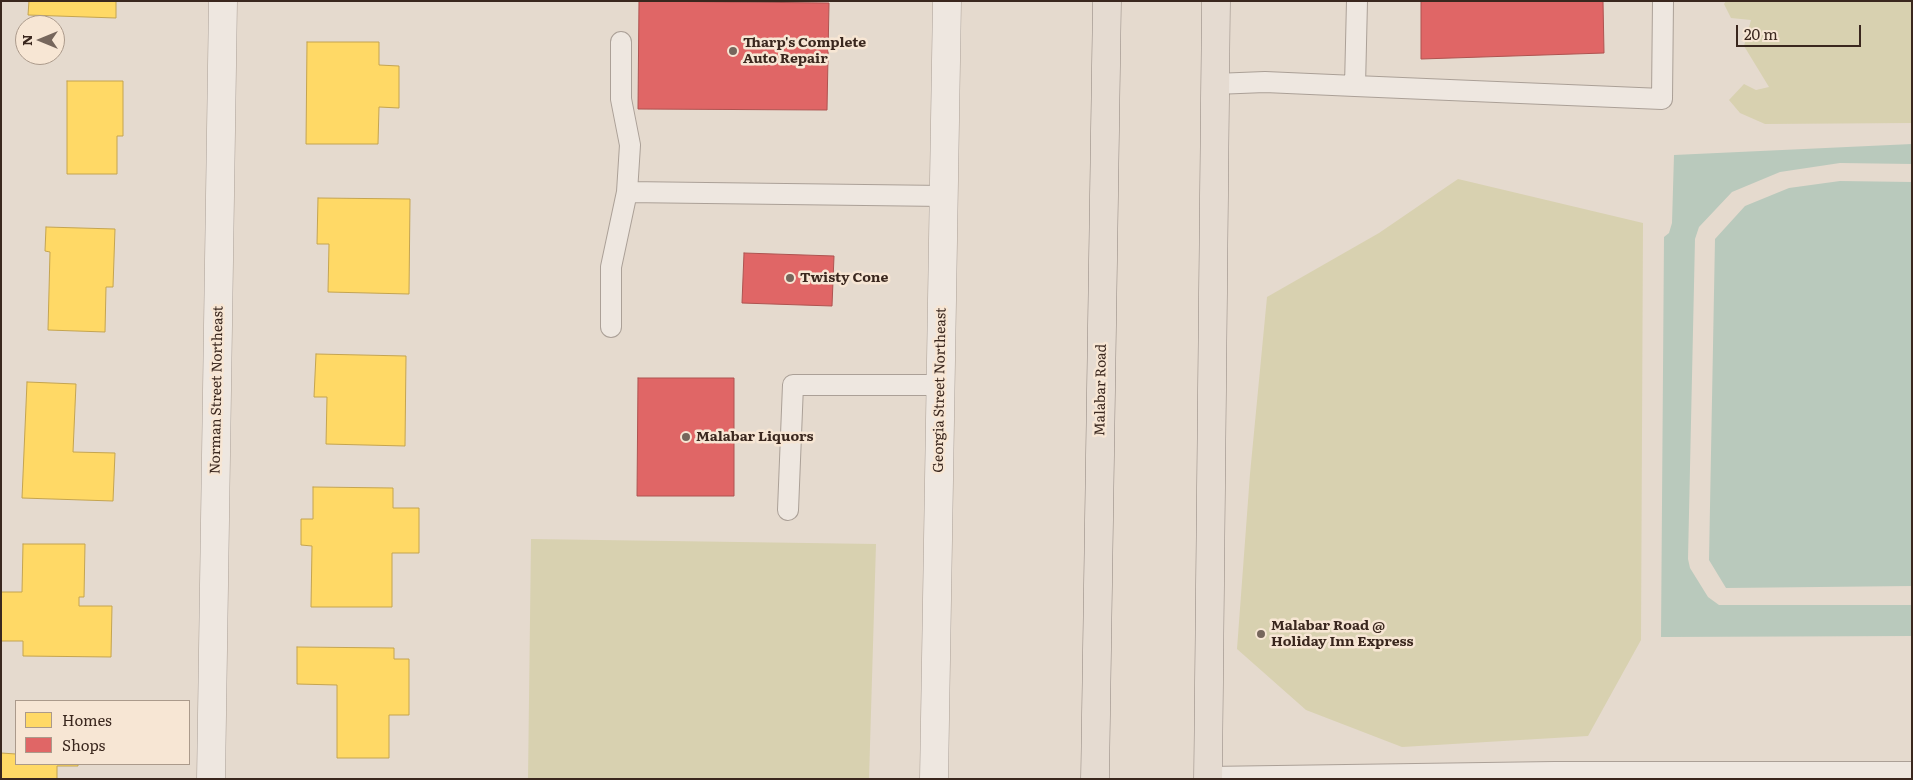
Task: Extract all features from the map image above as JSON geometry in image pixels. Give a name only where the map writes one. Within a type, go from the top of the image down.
[{"type":"main road","name":"Malabar Road","points":[[1095,779],[1107,1]]},
{"type":"main road","points":[[1202,1],[1215,35]]},
{"type":"main road","points":[[1208,778],[1216,1]]},
{"type":"street","name":"Norman Street Northeast","points":[[211,779],[223,1]]},
{"type":"street","name":"Georgia Street Northeast","points":[[934,779],[947,1]]},
{"type":"lane","points":[[1355,86],[1356,1]]},
{"type":"lane","points":[[1215,84],[1265,82],[1662,99],[1663,1]]},
{"type":"lane","points":[[611,327],[611,266],[626,192],[630,145],[621,99],[621,42]]},
{"type":"lane","points":[[626,192],[944,196]]},
{"type":"lane","points":[[788,510],[793,384],[940,385]]},
{"type":"lane","points":[[1208,778],[1874,775],[1912,772]]},
{"type":"shaded area","points":[[1726,1],[1912,1],[1912,123],[1765,124],[1740,113],[1729,100],[1744,84],[1756,90],[1769,87],[1744,46],[1751,20],[1731,18],[1724,4]]},
{"type":"shaded area","points":[[1912,144],[1912,164],[1840,163],[1780,172],[1732,192],[1699,227],[1695,239],[1688,559],[1690,568],[1708,597],[1719,605],[1912,605],[1912,636],[1661,637],[1664,237],[1669,233],[1672,223],[1674,155]]},
{"type":"shaded area","points":[[1458,179],[1643,223],[1641,640],[1588,736],[1402,747],[1306,710],[1237,649],[1250,474],[1267,297],[1379,233]]},
{"type":"shaded area","points":[[1840,181],[1912,182],[1912,586],[1726,588],[1709,560],[1715,239],[1745,206],[1789,188]]},
{"type":"shaded area","points":[[531,539],[876,544],[869,779],[528,779]]},
{"type":"building: Homes","points":[[29,1],[116,1],[116,18],[28,15]]},
{"type":"building: Homes","points":[[307,42],[379,42],[379,65],[399,66],[399,108],[379,107],[378,144],[306,144]]},
{"type":"building: Homes","points":[[67,81],[123,81],[123,136],[117,136],[117,174],[67,174]]},
{"type":"building: Homes","points":[[318,198],[410,199],[409,294],[328,292],[329,244],[317,244]]},
{"type":"building: Homes","points":[[46,227],[115,229],[113,287],[106,287],[105,332],[48,330],[50,252],[45,251]]},
{"type":"building: Homes","points":[[316,354],[406,356],[405,446],[326,444],[327,397],[314,397]]},
{"type":"building: Homes","points":[[27,382],[76,384],[73,452],[115,453],[113,501],[22,498]]},
{"type":"building: Homes","points":[[313,487],[393,488],[393,508],[419,508],[419,553],[392,553],[392,607],[311,607],[312,546],[301,545],[301,519],[313,519]]},
{"type":"building: Homes","points":[[23,544],[85,544],[84,597],[79,597],[79,606],[112,606],[111,657],[23,656],[23,641],[1,641],[1,592],[22,592]]},
{"type":"building: Homes","points":[[297,647],[394,648],[394,659],[409,659],[409,715],[389,715],[389,758],[337,758],[337,685],[297,684]]},
{"type":"building: Homes","points":[[1,753],[15,754],[15,765],[78,765],[57,766],[57,779],[1,779]]},
{"type":"building: Shops","name":"Tharp's Complete Auto Repair","points":[[639,1],[829,3],[827,110],[638,109]]},
{"type":"building: Shops","points":[[1421,1],[1603,1],[1604,53],[1421,59]]},
{"type":"building: Shops","points":[[744,253],[834,256],[832,306],[742,303]]},
{"type":"building: Shops","name":"Malabar Liquors","points":[[638,378],[734,378],[734,496],[637,496]]},
{"type":"place","name":"Tharp's Complete Auto Repair","points":[[733,51]]},
{"type":"place","name":"Twisty Cone","points":[[790,278]]},
{"type":"place","name":"Malabar Liquors","points":[[686,437]]},
{"type":"place","name":"Malabar Road @ Holiday Inn Express","points":[[1261,634]]}]
